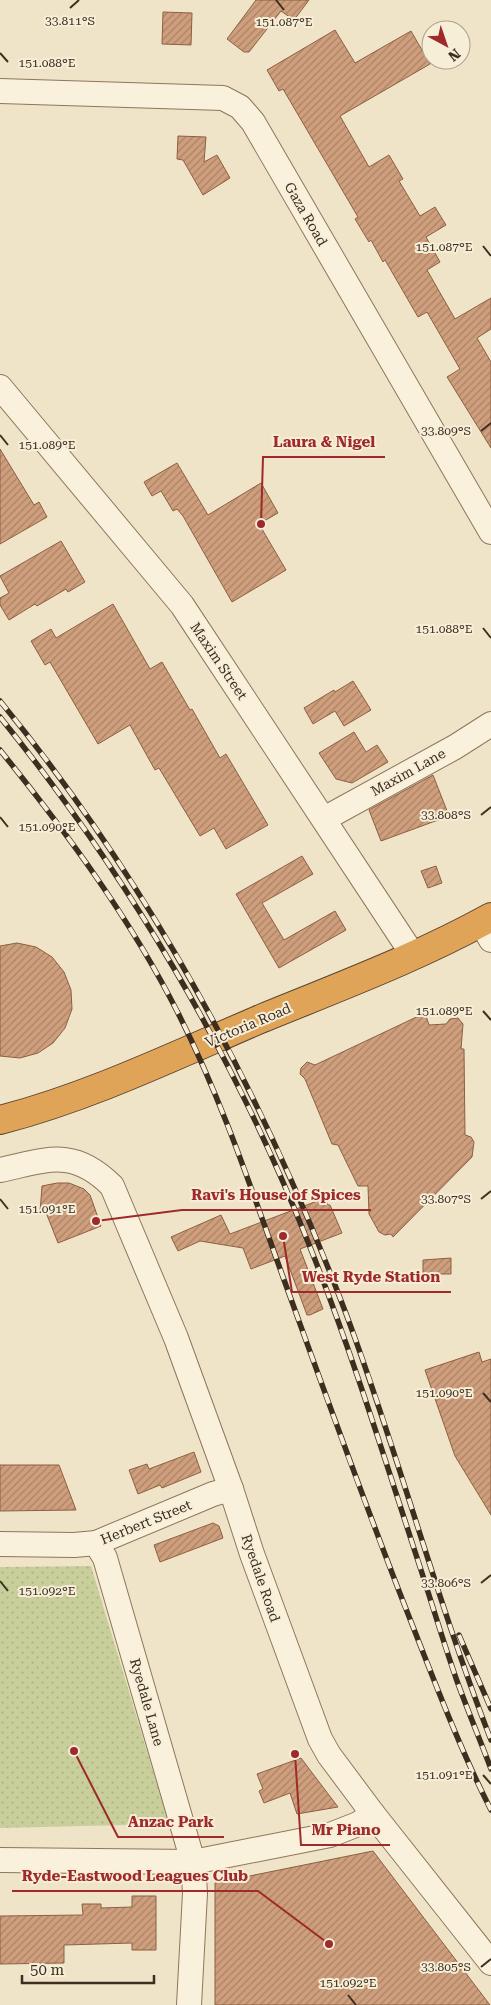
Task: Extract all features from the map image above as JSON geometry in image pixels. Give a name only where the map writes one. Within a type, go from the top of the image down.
[{"type":"highway","name":"Victoria Road","points":[[0,1120],[60,1103],[98,1088],[413,955],[488,927]]},
{"type":"street","name":"Gaza Road","points":[[0,92],[223,98],[240,107],[253,122],[491,532]]},
{"type":"street","name":"Maxim Street","points":[[0,387],[182,605],[413,955]]},
{"type":"street","name":"Maxim Lane","points":[[324,819],[455,747],[491,724]]},
{"type":"street","name":"Ryedale Road","points":[[0,1170],[56,1159],[75,1161],[106,1179],[116,1193],[176,1338],[314,1726],[329,1755],[373,1814],[491,1963]]},
{"type":"street","name":"Herbert Street","points":[[0,1544],[74,1545],[96,1543],[213,1494],[231,1490]]},
{"type":"street","name":"Ryedale Lane","points":[[96,1543],[105,1558],[193,1862],[195,1893],[189,2005]]},
{"type":"street","points":[[0,1860],[193,1862],[330,1835],[358,1824],[373,1814]]},
{"type":"green space","points":[[91,1566],[169,1824],[0,1828],[0,1567]]},
{"type":"building","points":[[256,0],[309,0],[294,20],[281,11],[249,52],[244,52],[227,39]]},
{"type":"building","points":[[163,12],[192,13],[191,45],[162,44]]},
{"type":"building","points":[[335,30],[355,63],[411,31],[421,48],[421,69],[340,116],[369,167],[389,155],[403,179],[399,181],[420,216],[435,207],[446,225],[426,237],[440,262],[427,270],[455,319],[491,298],[491,329],[477,338],[491,362],[491,448],[447,377],[460,369],[427,312],[418,317],[385,260],[383,262],[371,240],[369,242],[355,219],[358,217],[283,89],[279,91],[267,70]]},
{"type":"building","points":[[178,136],[206,137],[204,162],[217,155],[230,178],[203,195],[183,160],[177,159]]},
{"type":"building","points":[[0,449],[34,505],[39,502],[47,517],[0,544]]},
{"type":"building","points":[[177,463],[208,515],[261,483],[278,513],[259,524],[286,570],[232,602],[183,516],[177,509],[173,511],[161,491],[152,496],[144,482]]},
{"type":"building","points":[[61,541],[85,582],[68,592],[66,589],[37,606],[35,604],[9,620],[0,605],[0,598],[9,593],[0,576]]},
{"type":"building","points":[[113,604],[150,669],[162,662],[220,758],[226,754],[268,825],[226,849],[214,828],[200,836],[159,768],[155,770],[130,725],[98,744],[50,662],[45,665],[31,641],[51,629],[56,638]]},
{"type":"building","points":[[353,681],[371,710],[344,726],[335,711],[313,724],[304,708]]},
{"type":"building","points":[[354,732],[366,752],[377,745],[388,762],[352,783],[336,779],[319,753]]},
{"type":"building","points":[[433,775],[449,816],[381,841],[369,810]]},
{"type":"building","points":[[302,856],[313,874],[262,903],[284,940],[335,911],[346,930],[279,968],[236,894]]},
{"type":"building","points":[[436,866],[442,883],[428,888],[421,871]]},
{"type":"building","points":[[17,943],[36,947],[52,957],[64,972],[71,990],[72,1009],[65,1028],[53,1043],[38,1053],[20,1058],[0,1056],[0,946]]},
{"type":"building","points":[[425,1013],[429,1025],[446,1024],[450,1019],[458,1018],[463,1024],[461,1049],[464,1049],[465,1135],[471,1137],[474,1142],[472,1157],[393,1237],[391,1234],[385,1235],[379,1232],[369,1214],[368,1186],[358,1186],[338,1145],[332,1144],[305,1079],[300,1074],[301,1068],[307,1062],[315,1065]]},
{"type":"building","points":[[69,1183],[84,1189],[90,1195],[101,1226],[58,1243],[45,1210],[40,1212],[42,1186]]},
{"type":"building","points":[[325,1198],[342,1233],[300,1249],[323,1309],[310,1315],[307,1315],[285,1256],[251,1269],[243,1248],[200,1241],[178,1251],[171,1237],[221,1215],[230,1234]]},
{"type":"building","points":[[451,1258],[451,1274],[423,1274],[423,1260]]},
{"type":"building","points":[[479,1352],[482,1362],[491,1359],[491,1515],[455,1456],[425,1370]]},
{"type":"building","points":[[194,1452],[201,1472],[162,1488],[160,1485],[138,1494],[129,1470],[147,1464],[149,1469]]},
{"type":"building","points":[[0,1465],[59,1465],[76,1510],[0,1511]]},
{"type":"building","points":[[213,1523],[219,1526],[223,1538],[160,1562],[154,1545]]},
{"type":"building","points":[[301,1758],[338,1807],[297,1814],[290,1793],[264,1803],[259,1791],[263,1789],[257,1774]]},
{"type":"building","points":[[373,1851],[490,2005],[215,2005],[215,1883]]},
{"type":"building","points":[[132,1896],[156,1896],[156,1950],[132,1950],[132,1943],[64,1945],[64,1963],[0,1964],[0,1916],[83,1915],[82,1904],[101,1904],[101,1908],[132,1907]]},
{"type":"railway","points":[[0,701],[54,771],[105,842],[153,916],[197,992],[277,1148],[345,1311],[452,1633],[491,1740]]},
{"type":"railway","points":[[0,717],[47,777],[134,903],[212,1035],[247,1103],[279,1172],[324,1282],[381,1446],[452,1667],[491,1769]]},
{"type":"railway","points":[[0,750],[73,845],[118,910],[159,978],[194,1045],[235,1144],[344,1446],[408,1614],[458,1738],[491,1810]]},
{"type":"railway","points":[[459,1635],[491,1709]]},
{"type":"place","name":"Laura & Nigel","points":[[261,524]]},
{"type":"place","name":"Ravi's House of Spices","points":[[96,1221]]},
{"type":"place","name":"West Ryde Station","points":[[283,1236]]},
{"type":"place","name":"Anzac Park","points":[[74,1751]]},
{"type":"place","name":"Mr Piano","points":[[295,1754]]},
{"type":"place","name":"Ryde-Eastwood Leagues Club","points":[[329,1944]]}]
